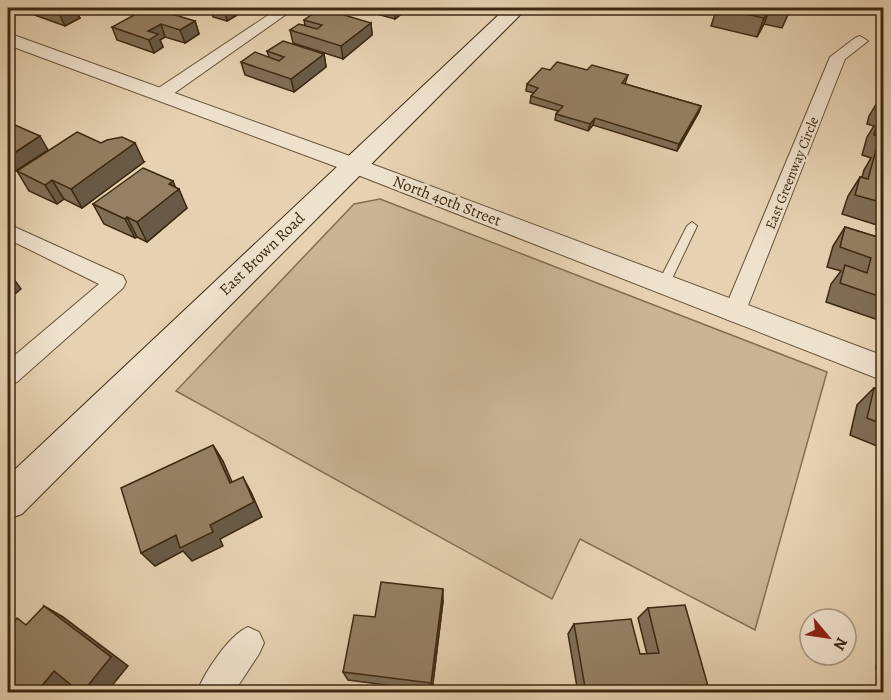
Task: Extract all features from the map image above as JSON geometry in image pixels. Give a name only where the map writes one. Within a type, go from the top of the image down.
[{"type":"main road","name":"East Brown Road","points":[[8,501],[517,8]]},
{"type":"street","points":[[160,95],[288,8]]},
{"type":"street","name":"North 40th Street","points":[[8,39],[353,165],[884,369]]},
{"type":"street","name":"East Greenway Circle","points":[[734,313],[838,57],[860,41]]},
{"type":"street","points":[[8,231],[115,282],[8,375]]},
{"type":"street","points":[[214,693],[248,643]]},
{"type":"lane","points":[[663,285],[692,226]]},
{"type":"shaded area","points":[[380,199],[827,372],[755,630],[580,539],[552,599],[176,391],[354,204]]},
{"type":"building","points":[[43,8],[69,8],[59,13]]},
{"type":"building","points":[[147,8],[195,21],[180,30],[161,24],[148,31],[158,34],[149,40],[112,27]]},
{"type":"building","points":[[321,8],[371,23],[341,46],[290,30],[299,24],[317,29],[322,25],[304,20]]},
{"type":"building","points":[[718,8],[770,8],[764,18]]},
{"type":"building","points":[[283,41],[324,54],[291,79],[241,62],[255,52],[279,61],[284,57],[267,51]]},
{"type":"building","points":[[557,62],[587,70],[592,65],[628,75],[622,83],[701,106],[679,144],[595,118],[590,124],[556,114],[563,106],[531,96],[538,88],[527,84],[542,68],[550,70]]},
{"type":"building","points":[[880,97],[884,97],[884,106],[878,105]]},
{"type":"building","points":[[879,117],[884,119],[884,138],[874,135]]},
{"type":"building","points":[[8,122],[40,136],[8,157]]},
{"type":"building","points":[[77,132],[101,143],[122,137],[135,143],[71,189],[52,180],[45,185],[17,171]]},
{"type":"building","points":[[876,150],[884,153],[884,203],[855,195],[860,177],[868,179]]},
{"type":"building","points":[[143,168],[173,181],[169,184],[179,189],[137,222],[93,204]]},
{"type":"building","points":[[845,227],[884,239],[884,298],[840,283],[845,265],[867,273],[871,258],[840,247]]},
{"type":"building","points":[[874,388],[884,392],[884,425],[867,418]]},
{"type":"building","points":[[213,445],[230,483],[243,477],[254,502],[210,525],[213,532],[180,548],[176,535],[141,553],[121,488]]},
{"type":"building","points":[[381,582],[443,589],[431,683],[343,672],[354,615],[375,617]]},
{"type":"building","points":[[685,605],[710,693],[586,693],[574,624],[631,619],[640,654],[659,653],[648,608]]},
{"type":"building","points":[[44,606],[111,657],[82,693],[54,671],[36,693],[8,693],[8,628],[17,618],[26,625]]}]
